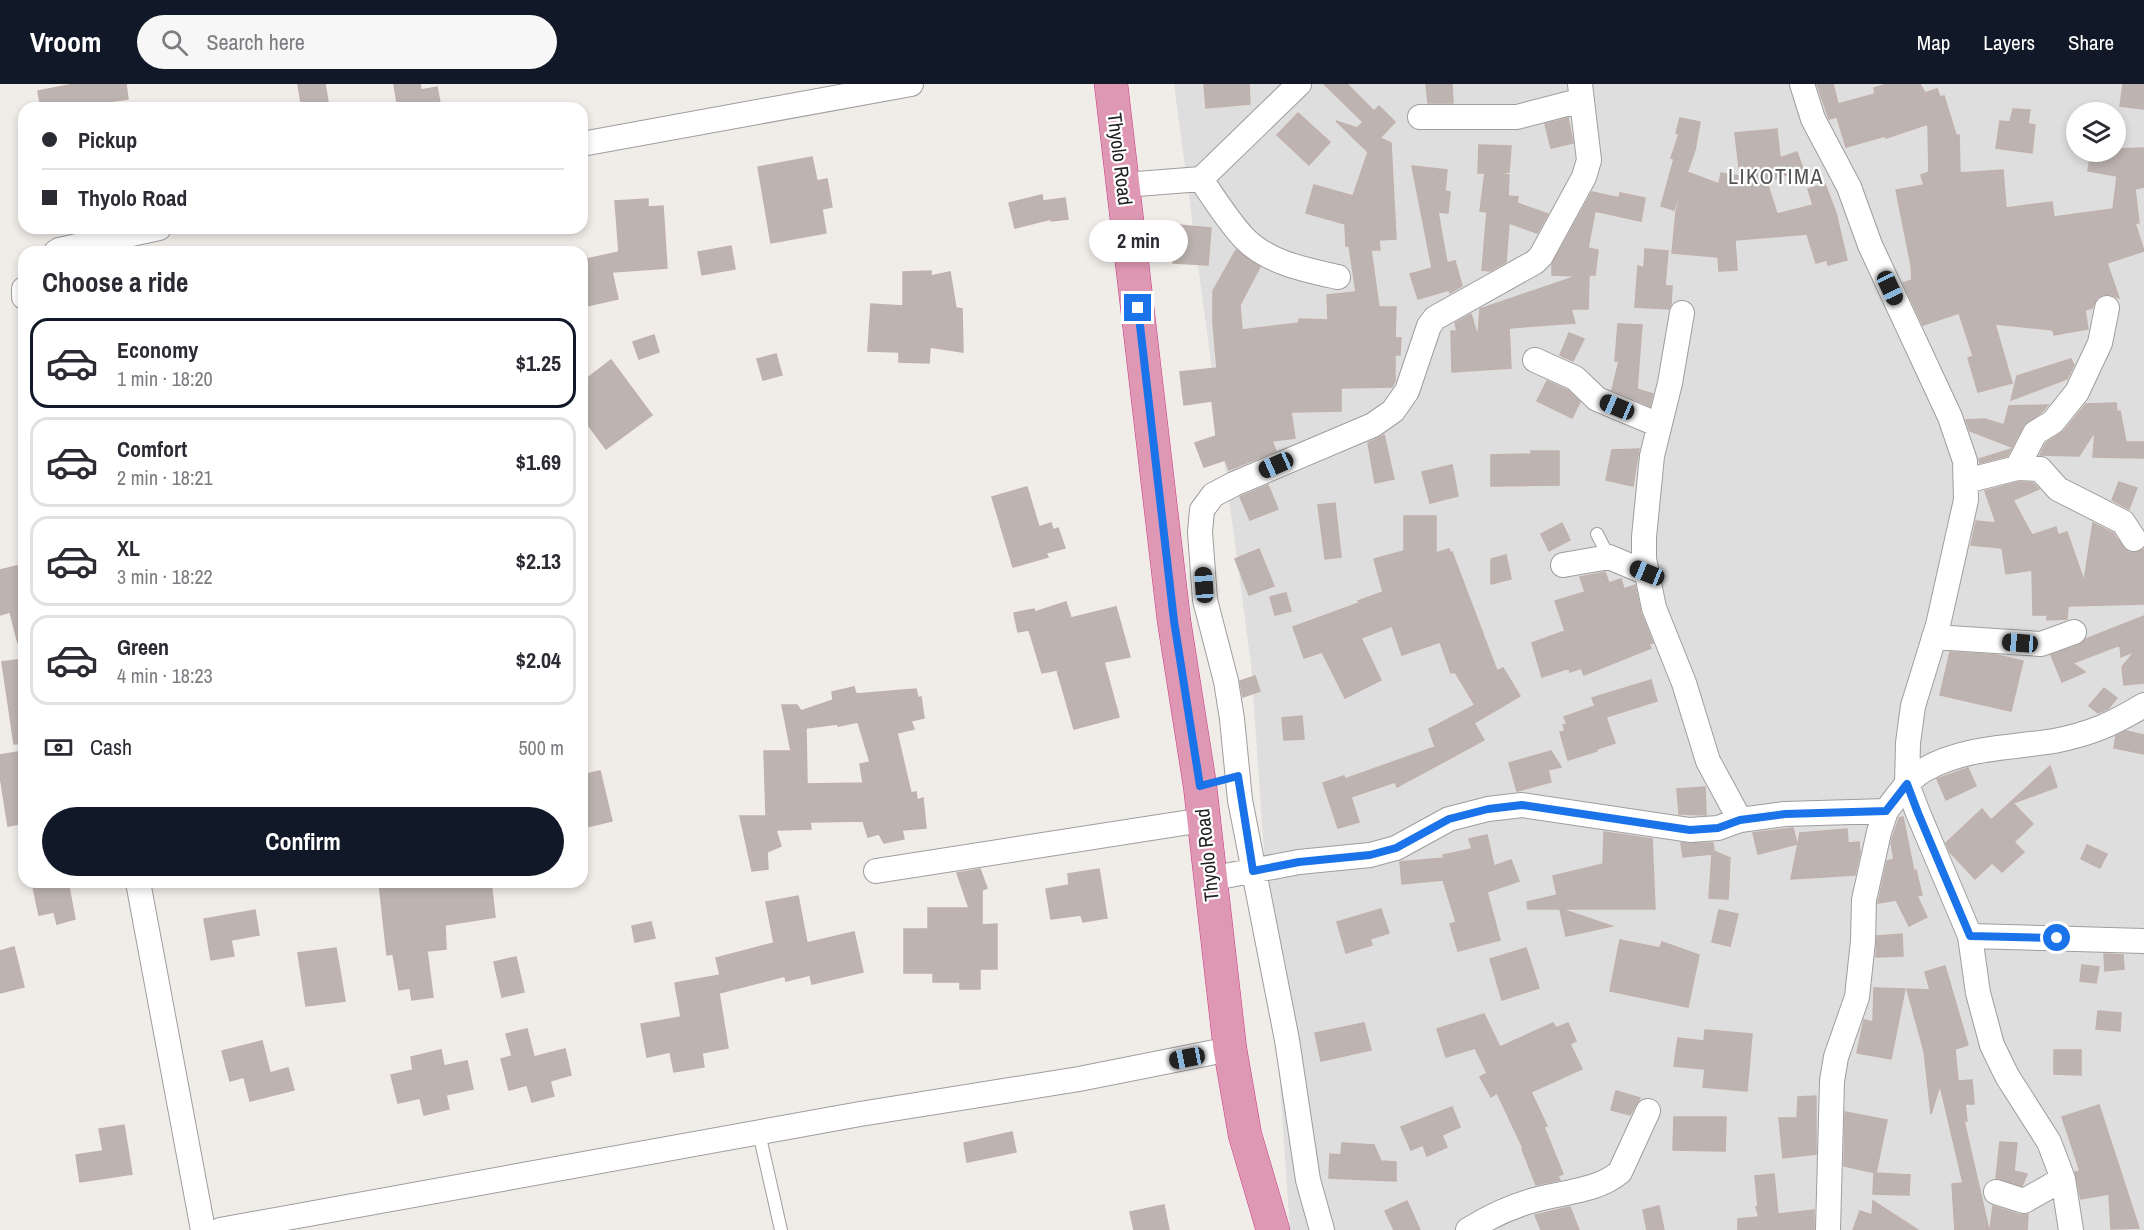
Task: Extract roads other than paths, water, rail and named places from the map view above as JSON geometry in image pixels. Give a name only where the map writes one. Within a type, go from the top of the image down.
[{"type":"highway","name":"Thyolo Road","points":[[1111,84],[1174,621],[1200,786],[1230,1049],[1245,1135],[1273,1230]]},
{"type":"street","points":[[588,143],[911,84]]},
{"type":"street","points":[[1124,185],[1202,179],[1299,84]]},
{"type":"street","points":[[1802,84],[1813,119],[1849,187],[1870,245],[1950,417],[1965,461],[1966,500],[1934,637],[1913,706],[1908,742],[1907,784],[1970,936],[1978,993],[1992,1045],[2007,1076],[2049,1142],[2063,1179],[2071,1230]]},
{"type":"street","points":[[1322,1230],[1308,1180],[1287,1040],[1253,871],[1238,776],[1232,719],[1206,600],[1200,532],[1202,510],[1214,495],[1339,438],[1373,425],[1393,411],[1407,391],[1429,326],[1435,318],[1535,262],[1541,256],[1584,177],[1589,160],[1581,92],[1516,117],[1420,117]]},
{"type":"street","points":[[1202,179],[1247,241],[1268,256],[1305,270],[1338,277]]},
{"type":"street","points":[[77,246],[132,234]]},
{"type":"street","points":[[2017,468],[2035,433],[2053,422],[2077,392],[2100,342],[2107,308]]},
{"type":"street","points":[[1682,313],[1670,383],[1652,456],[1644,559],[1654,608],[1684,683],[1708,761],[1740,820]]},
{"type":"street","points":[[1534,360],[1575,378],[1597,399],[1659,424]]},
{"type":"street","points":[[1966,481],[2017,468],[2040,469],[2058,489],[2123,522],[2134,539]]},
{"type":"street","points":[[1563,564],[1609,557],[1647,573]]},
{"type":"street","points":[[1174,621],[1206,600]]},
{"type":"street","points":[[1934,637],[2041,645],[2074,632]]},
{"type":"street","points":[[1828,1230],[1832,1081],[1836,1057],[1857,997],[1863,941],[1864,900],[1886,811],[1907,784],[1922,771],[1965,753],[2080,735],[2109,726],[2144,705]]},
{"type":"street","points":[[1200,786],[1238,776]]},
{"type":"street","points":[[1209,879],[1299,862],[1370,855],[1396,848],[1449,819],[1488,809],[1522,805],[1690,830],[1718,828],[1740,820],[1785,814],[1886,811]]},
{"type":"street","points":[[876,871],[1203,820]]},
{"type":"street","points":[[139,888],[203,1230]]},
{"type":"street","points":[[1970,936],[2144,941]]},
{"type":"street","points":[[220,1230],[860,1114],[1079,1079],[1230,1049]]},
{"type":"street","points":[[1468,1230],[1531,1201],[1587,1187],[1614,1176],[1620,1172],[1648,1111]]},
{"type":"street","points":[[1996,1192],[2024,1201],[2063,1179]]},
{"type":"lane","points":[[1597,534],[1609,557]]},
{"type":"lane","points":[[759,1132],[781,1230]]},
{"type":"district","name":"LIKOTIMA","points":[[1776,176]]}]
